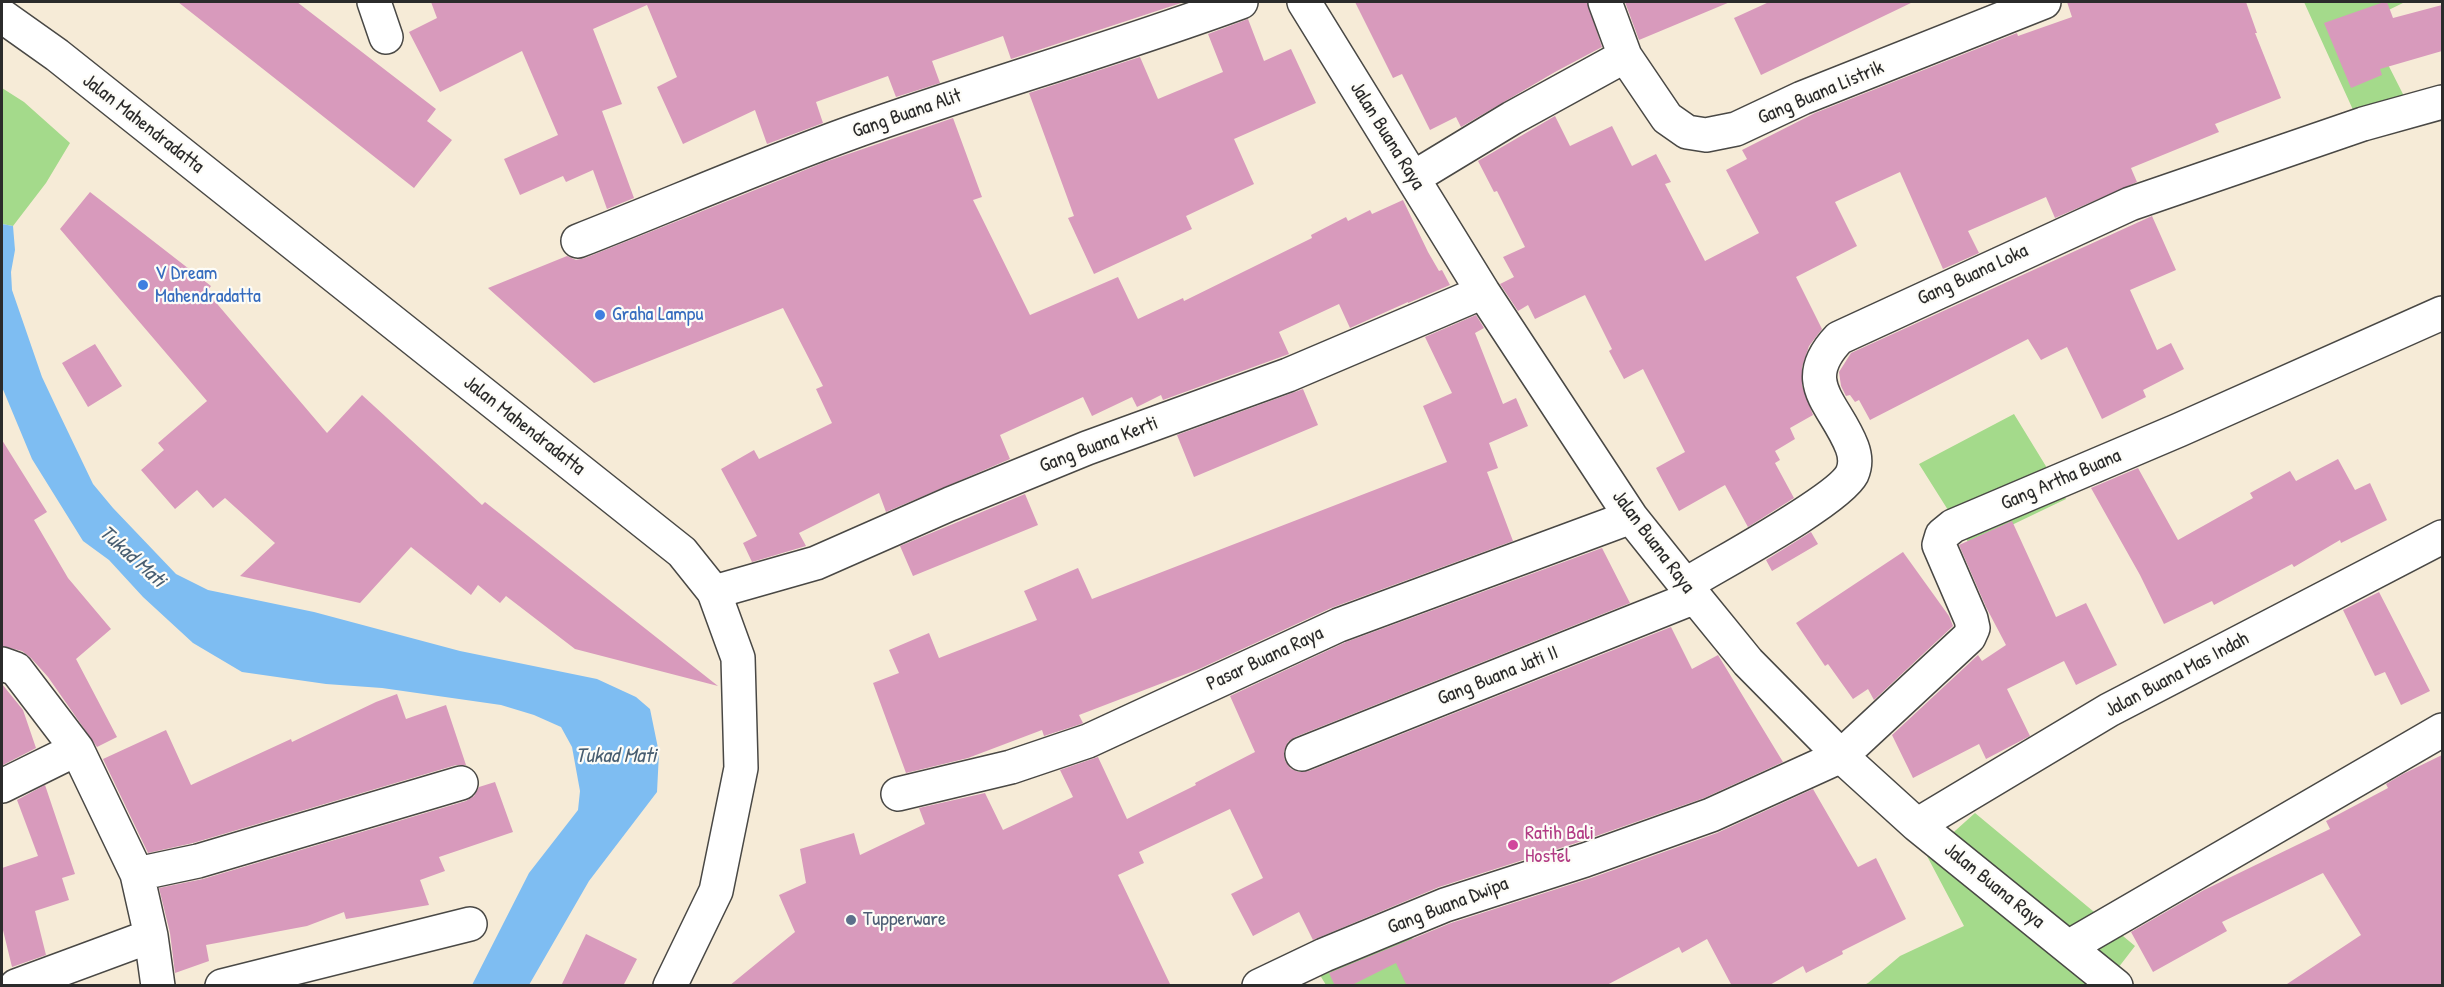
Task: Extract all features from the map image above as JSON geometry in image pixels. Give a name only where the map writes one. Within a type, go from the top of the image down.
[{"type":"main road","points":[[374,2],[386,37]]},
{"type":"main road","name":"Gang Buana Alit","points":[[578,241],[851,133],[988,86],[1117,46],[1241,2]]},
{"type":"main road","name":"Jalan Buana Raya","points":[[1304,2],[1483,292],[1631,517],[1748,662],[1841,756],[1917,825],[2070,946],[2116,986]]},
{"type":"main road","name":"Gang Buana Listrik","points":[[1605,2],[1625,56],[1667,118],[1687,132],[1706,135],[1736,129],[1802,98],[2044,2]]},
{"type":"main road","name":"Jalan Mahendradatta","points":[[2,16],[57,55],[682,552],[714,592],[738,658],[741,768],[716,891],[670,986]]},
{"type":"main road","points":[[1413,178],[1512,118],[1625,56]]},
{"type":"main road","name":"Gang Buana Loka","points":[[1690,591],[1840,487],[1852,473],[1855,456],[1839,419],[1824,398],[1818,379],[1820,364],[1828,349],[1839,338],[2130,204],[2363,124],[2442,102]]},
{"type":"main road","name":"Gang Buana Kerti","points":[[714,592],[816,564],[950,504],[1087,448],[1288,375],[1483,292]]},
{"type":"main road","name":"Gang Artha Buana","points":[[1841,756],[1969,637],[1973,628],[1971,619],[1940,544],[1942,535],[1953,526],[2180,430],[2442,313]]},
{"type":"main road","name":"Pasar Buana Raya","points":[[898,794],[1011,767],[1088,741],[1339,625],[1631,517]]},
{"type":"main road","name":"Jalan Buana Mas Indah","points":[[1917,825],[2109,710],[2442,537]]},
{"type":"main road","name":"Gang Buana Jati II","points":[[1302,754],[1690,591]]},
{"type":"main road","points":[[2,664],[16,669],[77,749],[137,874],[151,936],[158,986]]},
{"type":"main road","points":[[2070,946],[2442,730]]},
{"type":"main road","points":[[2,786],[77,749]]},
{"type":"main road","name":"Gang Buana Dwipa","points":[[1258,986],[1324,955],[1445,905],[1585,860],[1711,815],[1841,756]]},
{"type":"main road","points":[[137,874],[198,861],[461,783]]},
{"type":"main road","points":[[222,986],[470,924]]},
{"type":"main road","points":[[16,986],[151,936]]},
{"type":"green space","points":[[2304,2],[2405,2],[2366,21],[2409,106],[2359,123]]},
{"type":"green space","points":[[2,88],[24,102],[70,143],[46,183],[13,226],[2,224]]},
{"type":"green space","points":[[2014,414],[2066,499],[1970,545],[1919,464]]},
{"type":"green space","points":[[1975,813],[2135,946],[2105,985],[1862,986],[1900,956],[1964,926],[1927,856]]},
{"type":"green space","points":[[1406,928],[1441,985],[1326,985],[1315,967]]},
{"type":"water","name":"Tukad Mati","points":[[2,224],[13,226],[15,250],[11,272],[12,290],[42,377],[93,484],[176,574],[208,590],[314,612],[460,651],[597,679],[636,697],[650,709],[659,753],[657,792],[589,881],[529,985],[472,985],[529,873],[578,810],[580,791],[572,747],[561,727],[534,715],[501,705],[382,688],[326,684],[242,672],[193,643],[143,597],[109,560],[83,541],[32,459],[2,387]]},
{"type":"building","points":[[178,2],[297,2],[436,109],[427,121],[452,140],[414,188]]},
{"type":"building","points":[[431,2],[1184,2],[1011,59],[1003,36],[932,61],[940,83],[896,97],[888,76],[816,102],[823,123],[767,144],[755,110],[683,144],[657,87],[677,77],[647,5],[593,29],[622,104],[602,111],[634,198],[607,209],[593,170],[566,182],[563,176],[520,195],[504,159],[558,135],[522,51],[440,92],[409,32],[437,18]]},
{"type":"building","points":[[1355,2],[1587,2],[1602,47],[1461,127],[1456,117],[1430,130],[1402,74],[1393,78]]},
{"type":"building","points":[[1625,2],[1730,2],[1639,40]]},
{"type":"building","points":[[1769,2],[1913,2],[1761,75],[1734,18]]},
{"type":"building","points":[[2067,2],[2246,2],[2257,33],[2255,33],[2281,98],[2215,124],[2219,132],[2131,168],[2137,182],[2055,218],[2046,197],[1968,231],[1979,253],[1943,269],[1900,172],[1835,202],[1857,246],[1796,277],[1822,329],[1809,346],[1802,367],[1802,386],[1813,415],[1790,428],[1795,439],[1775,451],[1780,460],[1775,463],[1794,498],[1748,527],[1725,485],[1679,511],[1656,468],[1685,452],[1643,369],[1624,379],[1609,351],[1612,349],[1585,295],[1535,319],[1528,305],[1518,311],[1500,284],[1514,277],[1503,257],[1525,247],[1497,191],[1494,192],[1478,161],[1555,116],[1570,146],[1612,126],[1632,166],[1656,154],[1671,182],[1665,184],[1705,261],[1759,233],[1726,170],[1747,159],[1742,150],[1815,113],[2017,33],[2018,36],[2072,17]]},
{"type":"building","points":[[2387,2],[2393,18],[2442,5],[2442,51],[2380,69],[2382,75],[2351,88],[2324,23]]},
{"type":"building","points":[[1248,19],[1264,61],[1291,49],[1316,103],[1234,139],[1254,184],[1186,216],[1192,229],[1094,274],[1068,218],[1074,216],[1029,93],[1140,57],[1158,99],[1223,72],[1208,34]]},
{"type":"building","points":[[953,118],[982,197],[973,200],[1030,315],[1118,277],[1138,319],[1183,298],[1184,301],[1312,238],[1311,235],[1346,217],[1348,221],[1370,210],[1372,214],[1403,200],[1428,252],[1450,285],[1350,328],[1339,304],[1279,332],[1289,354],[1163,400],[1161,395],[1137,407],[1132,397],[1092,416],[1083,397],[1000,435],[1010,459],[886,512],[879,493],[799,533],[806,546],[752,562],[743,543],[757,536],[721,469],[754,450],[759,459],[832,423],[816,389],[823,386],[783,308],[594,383],[488,288],[567,256],[576,260],[585,258],[825,162]]},
{"type":"building","points":[[90,192],[211,286],[207,292],[327,433],[362,395],[482,505],[485,502],[718,686],[575,649],[506,596],[500,603],[478,585],[471,595],[411,547],[360,603],[240,576],[275,543],[225,498],[213,508],[197,490],[175,509],[141,470],[164,450],[158,443],[207,401],[60,229]]},
{"type":"building","points":[[2152,216],[2176,270],[2130,290],[2157,350],[2171,343],[2184,369],[2143,390],[2146,397],[2102,419],[2067,347],[2041,360],[2028,339],[1870,420],[1859,400],[1855,402],[1850,395],[1846,396],[1841,386],[1839,372],[1851,353]]},
{"type":"building","points":[[1476,315],[1484,328],[1475,333],[1503,404],[1516,398],[1528,426],[1489,443],[1498,468],[1487,472],[1513,541],[1331,608],[1199,669],[1079,715],[1083,723],[1081,724],[1044,736],[1042,730],[968,758],[906,773],[873,683],[899,673],[889,650],[929,633],[939,658],[1037,620],[1024,591],[1078,568],[1092,599],[1447,462],[1423,406],[1452,393],[1425,337]]},
{"type":"building","points":[[95,344],[122,386],[88,407],[62,363]]},
{"type":"building","points":[[1303,389],[1318,425],[1194,477],[1177,435]]},
{"type":"building","points":[[2,440],[47,512],[34,520],[68,578],[111,629],[76,659],[117,737],[97,747],[48,677],[31,658],[22,651],[2,646]]},
{"type":"building","points":[[2338,459],[2355,490],[2370,483],[2387,520],[2341,543],[2340,540],[2294,567],[2292,564],[2214,605],[2212,601],[2164,624],[2140,575],[2091,488],[2138,468],[2178,540],[2253,498],[2250,493],[2290,471],[2296,481]]},
{"type":"building","points":[[1025,494],[1038,525],[913,576],[900,546]]},
{"type":"building","points":[[2012,521],[2056,617],[2086,603],[2117,665],[2076,685],[2064,661],[2007,689],[2030,736],[1986,759],[1979,744],[1913,778],[1892,735],[1978,655],[1982,661],[2006,645],[1986,607],[1959,545]]},
{"type":"building","points":[[1811,532],[1818,544],[1772,571],[1766,560]]},
{"type":"building","points":[[1602,548],[1630,603],[1295,737],[1288,742],[1284,751],[1285,761],[1291,769],[1299,772],[1309,771],[1671,627],[1692,669],[1718,655],[1783,762],[1704,798],[1579,842],[1439,887],[1313,940],[1299,912],[1253,936],[1231,894],[1263,878],[1230,809],[1139,852],[1144,863],[1118,875],[1171,986],[729,986],[795,932],[779,895],[806,883],[800,849],[854,833],[860,855],[925,824],[919,808],[985,793],[1003,830],[1073,797],[1060,770],[1098,757],[1127,819],[1196,785],[1195,783],[1255,752],[1230,696],[1346,642]]},
{"type":"building","points":[[1903,552],[1949,616],[1953,626],[1874,700],[1868,689],[1853,699],[1828,664],[1825,666],[1796,623]]},
{"type":"building","points":[[2379,592],[2430,691],[2401,705],[2385,672],[2375,676],[2343,610]]},
{"type":"building","points":[[2,684],[23,710],[36,748],[3,765]]},
{"type":"building","points":[[397,694],[406,719],[446,705],[466,765],[456,765],[193,843],[148,853],[103,759],[166,730],[191,785]]},
{"type":"building","points":[[2442,755],[2442,986],[2284,986],[2361,935],[2323,873],[2222,922],[2227,931],[2153,972],[2131,932],[2204,890],[2330,829],[2326,821],[2388,788],[2386,784],[2403,774]]},
{"type":"building","points":[[495,782],[513,832],[439,857],[445,871],[420,880],[429,905],[346,919],[344,912],[307,926],[206,945],[209,961],[175,973],[170,933],[159,888],[203,879],[466,801],[474,796],[479,787]]},
{"type":"building","points":[[45,785],[75,874],[62,878],[69,900],[35,911],[46,955],[12,967],[2,926],[2,868],[38,856],[17,800]]},
{"type":"building","points":[[1813,789],[1858,867],[1876,858],[1906,919],[1842,951],[1843,954],[1806,973],[1803,966],[1768,986],[1732,986],[1707,939],[1682,953],[1679,947],[1605,986],[1407,986],[1396,963],[1350,986],[1335,986],[1329,973],[1451,923],[1591,878],[1717,833]]},
{"type":"building","points":[[586,934],[637,959],[623,986],[561,986]]},
{"type":"place","name":"V Dream Mahendradatta","points":[[143,285]]},
{"type":"place","name":"Graha Lampu","points":[[600,315]]},
{"type":"place","name":"Ratih Bali Hostel","points":[[1513,845]]},
{"type":"place","name":"Tupperware","points":[[851,920]]}]
